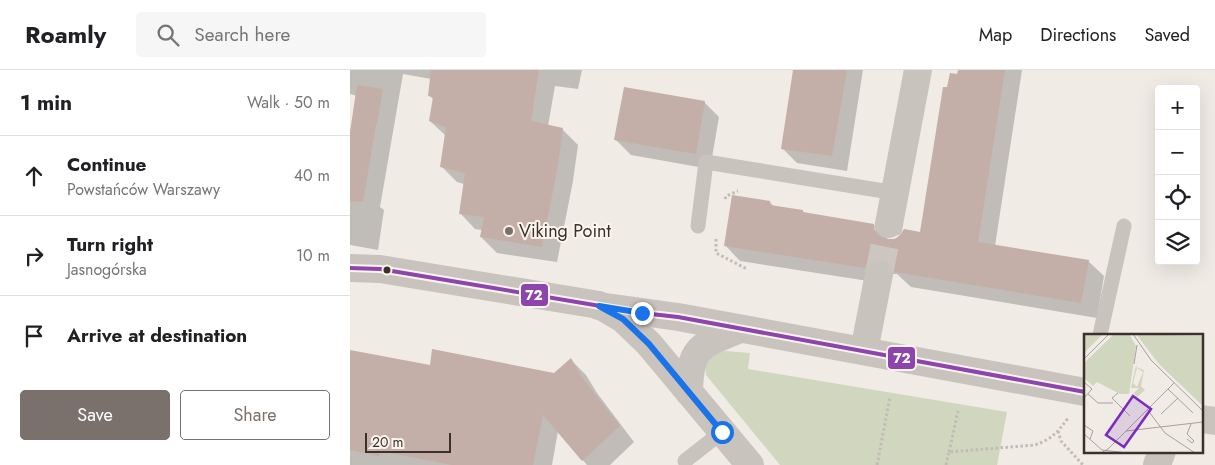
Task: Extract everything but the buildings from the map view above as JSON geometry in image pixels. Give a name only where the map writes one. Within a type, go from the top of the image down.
[{"type":"street","points":[[889,224],[918,70]]},
{"type":"street","points":[[350,268],[380,269],[740,329],[864,350],[1084,392]]},
{"type":"street","points":[[864,350],[879,274]]},
{"type":"street","points":[[599,306],[623,319],[649,344],[750,465]]},
{"type":"street","points":[[689,392],[690,370],[694,357],[708,343],[740,329]]},
{"type":"street","points":[[1202,419],[1215,421]]},
{"type":"street","points":[[1157,465],[1162,452]]},
{"type":"lane","points":[[698,226],[706,162],[896,193]]},
{"type":"lane","points":[[1100,334],[1124,226]]},
{"type":"lane","points":[[685,461],[722,432]]},
{"type":"path","points":[[723,204],[726,196],[743,189]]},
{"type":"path","points":[[716,236],[716,253],[747,269]]},
{"type":"path","points":[[877,465],[890,397]]},
{"type":"path","points":[[946,465],[958,410]]},
{"type":"path","points":[[949,452],[1035,445],[1048,440],[1070,416]]},
{"type":"path","points":[[1058,431],[1061,441],[1083,465]]},
{"type":"green space","points":[[726,351],[750,353],[748,369],[1007,412],[997,465],[780,465],[706,375],[705,364],[713,353]]},
{"type":"tunnel","points":[[879,274],[889,224]]},
{"type":"transit line","name":"72","points":[[350,268],[380,269],[642,313],[678,317],[1084,392]]},
{"type":"place","name":"Viking Point","points":[[509,231]]},
{"type":"route","points":[[642,313],[599,306],[623,319],[649,344],[722,432]]}]
